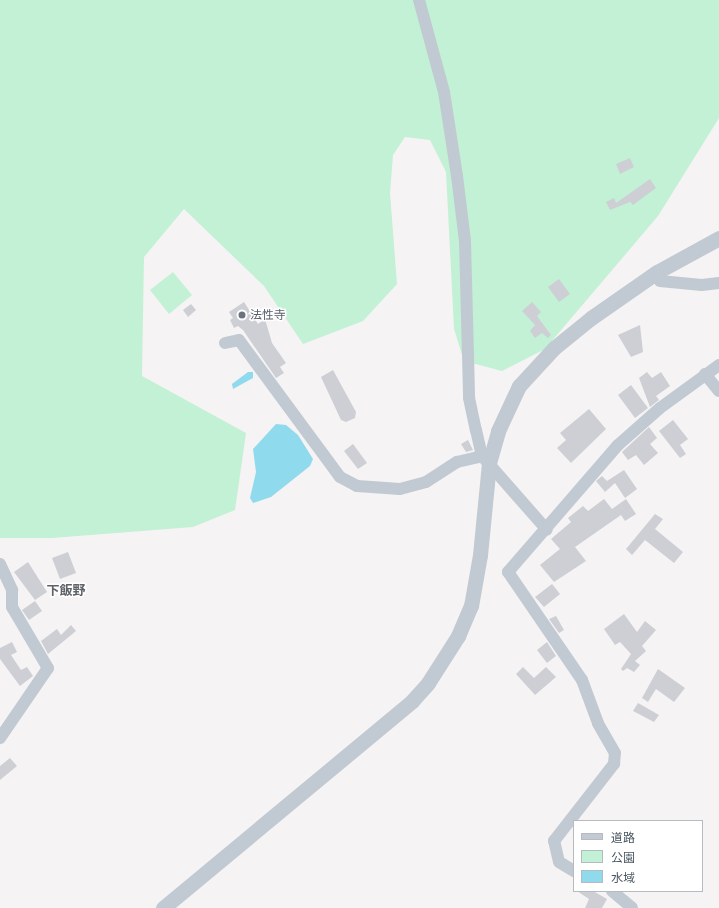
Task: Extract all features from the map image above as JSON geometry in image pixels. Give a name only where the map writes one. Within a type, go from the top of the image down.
[{"type":"street","points":[[163,908],[407,705],[428,683],[458,636],[471,606],[480,555],[486,459],[469,398],[465,242],[457,176],[444,92],[419,0]]},
{"type":"street","points":[[486,459],[509,406],[538,364],[591,318],[657,272],[719,238]]},
{"type":"street","points":[[657,272],[660,281],[683,285],[719,283]]},
{"type":"street","points":[[225,343],[239,340],[340,477],[357,486],[400,489],[426,482],[457,462],[486,459]]},
{"type":"street","points":[[573,870],[559,862],[554,841],[614,764],[615,753],[598,723],[582,680],[508,572],[547,530],[617,446],[705,374],[719,365]]},
{"type":"street","points":[[705,374],[719,391]]},
{"type":"street","points":[[486,459],[547,530]]},
{"type":"street","points":[[0,738],[48,668],[12,607],[12,590],[2,568]]},
{"type":"street","points":[[613,892],[632,908]]},
{"type":"green space","points":[[0,0],[719,0],[719,118],[658,216],[545,349],[502,371],[464,361],[454,329],[446,172],[430,140],[405,137],[393,155],[390,193],[397,284],[363,321],[303,344],[264,286],[184,209],[144,257],[142,376],[246,433],[235,510],[193,527],[52,538],[0,538]]},
{"type":"green space","points":[[173,272],[192,295],[169,314],[150,290]]},
{"type":"water","points":[[248,372],[253,372],[253,378],[233,389],[232,384]]},
{"type":"water","points":[[276,424],[286,425],[298,435],[313,459],[310,466],[271,497],[253,503],[250,498],[256,472],[253,449]]},
{"type":"building","points":[[630,158],[634,167],[620,174],[616,164]]},
{"type":"building","points":[[650,179],[656,188],[633,205],[630,202],[610,210],[606,202],[614,198],[616,203]]},
{"type":"building","points":[[559,279],[570,294],[559,302],[548,287]]},
{"type":"building","points":[[244,302],[258,324],[265,319],[272,343],[286,363],[280,367],[284,373],[276,378],[243,330],[238,326],[234,328],[230,320],[233,318],[229,312]]},
{"type":"building","points":[[532,302],[541,312],[537,316],[551,335],[548,338],[542,333],[535,338],[530,331],[535,325],[522,311]]},
{"type":"building","points":[[191,304],[196,310],[188,317],[183,310]]},
{"type":"building","points":[[640,325],[643,352],[631,357],[618,335]]},
{"type":"building","points":[[333,370],[356,412],[355,418],[346,422],[341,420],[321,377]]},
{"type":"building","points":[[647,372],[652,378],[661,372],[670,386],[656,396],[659,400],[650,407],[639,378]]},
{"type":"building","points":[[631,385],[648,408],[635,418],[618,395]]},
{"type":"building","points":[[589,409],[606,429],[571,463],[557,448],[566,440],[560,433]]},
{"type":"building","points":[[673,420],[688,439],[680,445],[686,454],[680,458],[659,431]]},
{"type":"building","points":[[649,427],[657,438],[650,444],[658,453],[644,465],[636,455],[628,460],[622,452]]},
{"type":"building","points":[[468,440],[473,450],[466,452],[461,444]]},
{"type":"building","points":[[353,444],[367,463],[358,469],[344,451]]},
{"type":"building","points":[[624,470],[637,489],[625,498],[615,483],[605,492],[596,481],[602,476],[607,481]]},
{"type":"building","points":[[604,499],[612,509],[626,499],[636,514],[625,521],[621,515],[575,547],[586,561],[554,582],[540,565],[560,549],[551,539],[571,522],[568,518],[583,506],[588,511]]},
{"type":"building","points":[[655,514],[663,519],[655,529],[683,552],[674,563],[645,540],[632,555],[626,549]]},
{"type":"building","points":[[68,552],[76,573],[60,579],[52,558]]},
{"type":"building","points":[[28,562],[47,592],[35,600],[14,572]]},
{"type":"building","points":[[552,584],[560,594],[544,607],[535,597]]},
{"type":"building","points":[[35,601],[42,611],[29,620],[22,610]]},
{"type":"building","points":[[624,614],[637,632],[645,621],[656,630],[642,646],[646,651],[635,661],[640,665],[634,672],[627,668],[623,671],[621,669],[631,654],[620,642],[615,645],[604,629]]},
{"type":"building","points":[[556,616],[564,630],[559,633],[549,619]]},
{"type":"building","points":[[71,625],[76,631],[48,654],[41,641],[57,629],[61,635]]},
{"type":"building","points":[[12,642],[17,652],[11,655],[21,670],[27,667],[33,676],[20,686],[0,659],[0,648]]},
{"type":"building","points":[[547,642],[556,656],[547,663],[537,650]]},
{"type":"building","points":[[523,667],[534,678],[546,667],[556,677],[535,695],[516,674]]},
{"type":"building","points":[[658,669],[685,688],[674,702],[656,689],[648,702],[642,698]]},
{"type":"building","points":[[638,703],[659,715],[654,722],[633,711]]},
{"type":"building","points":[[10,758],[17,766],[0,780],[0,766]]},
{"type":"building","points":[[578,892],[595,892],[607,899],[602,908],[585,908],[589,899]]},
{"type":"place","name":"法性寺","points":[[242,315]]},
{"type":"district","name":"下飯野","points":[[66,590]]}]
